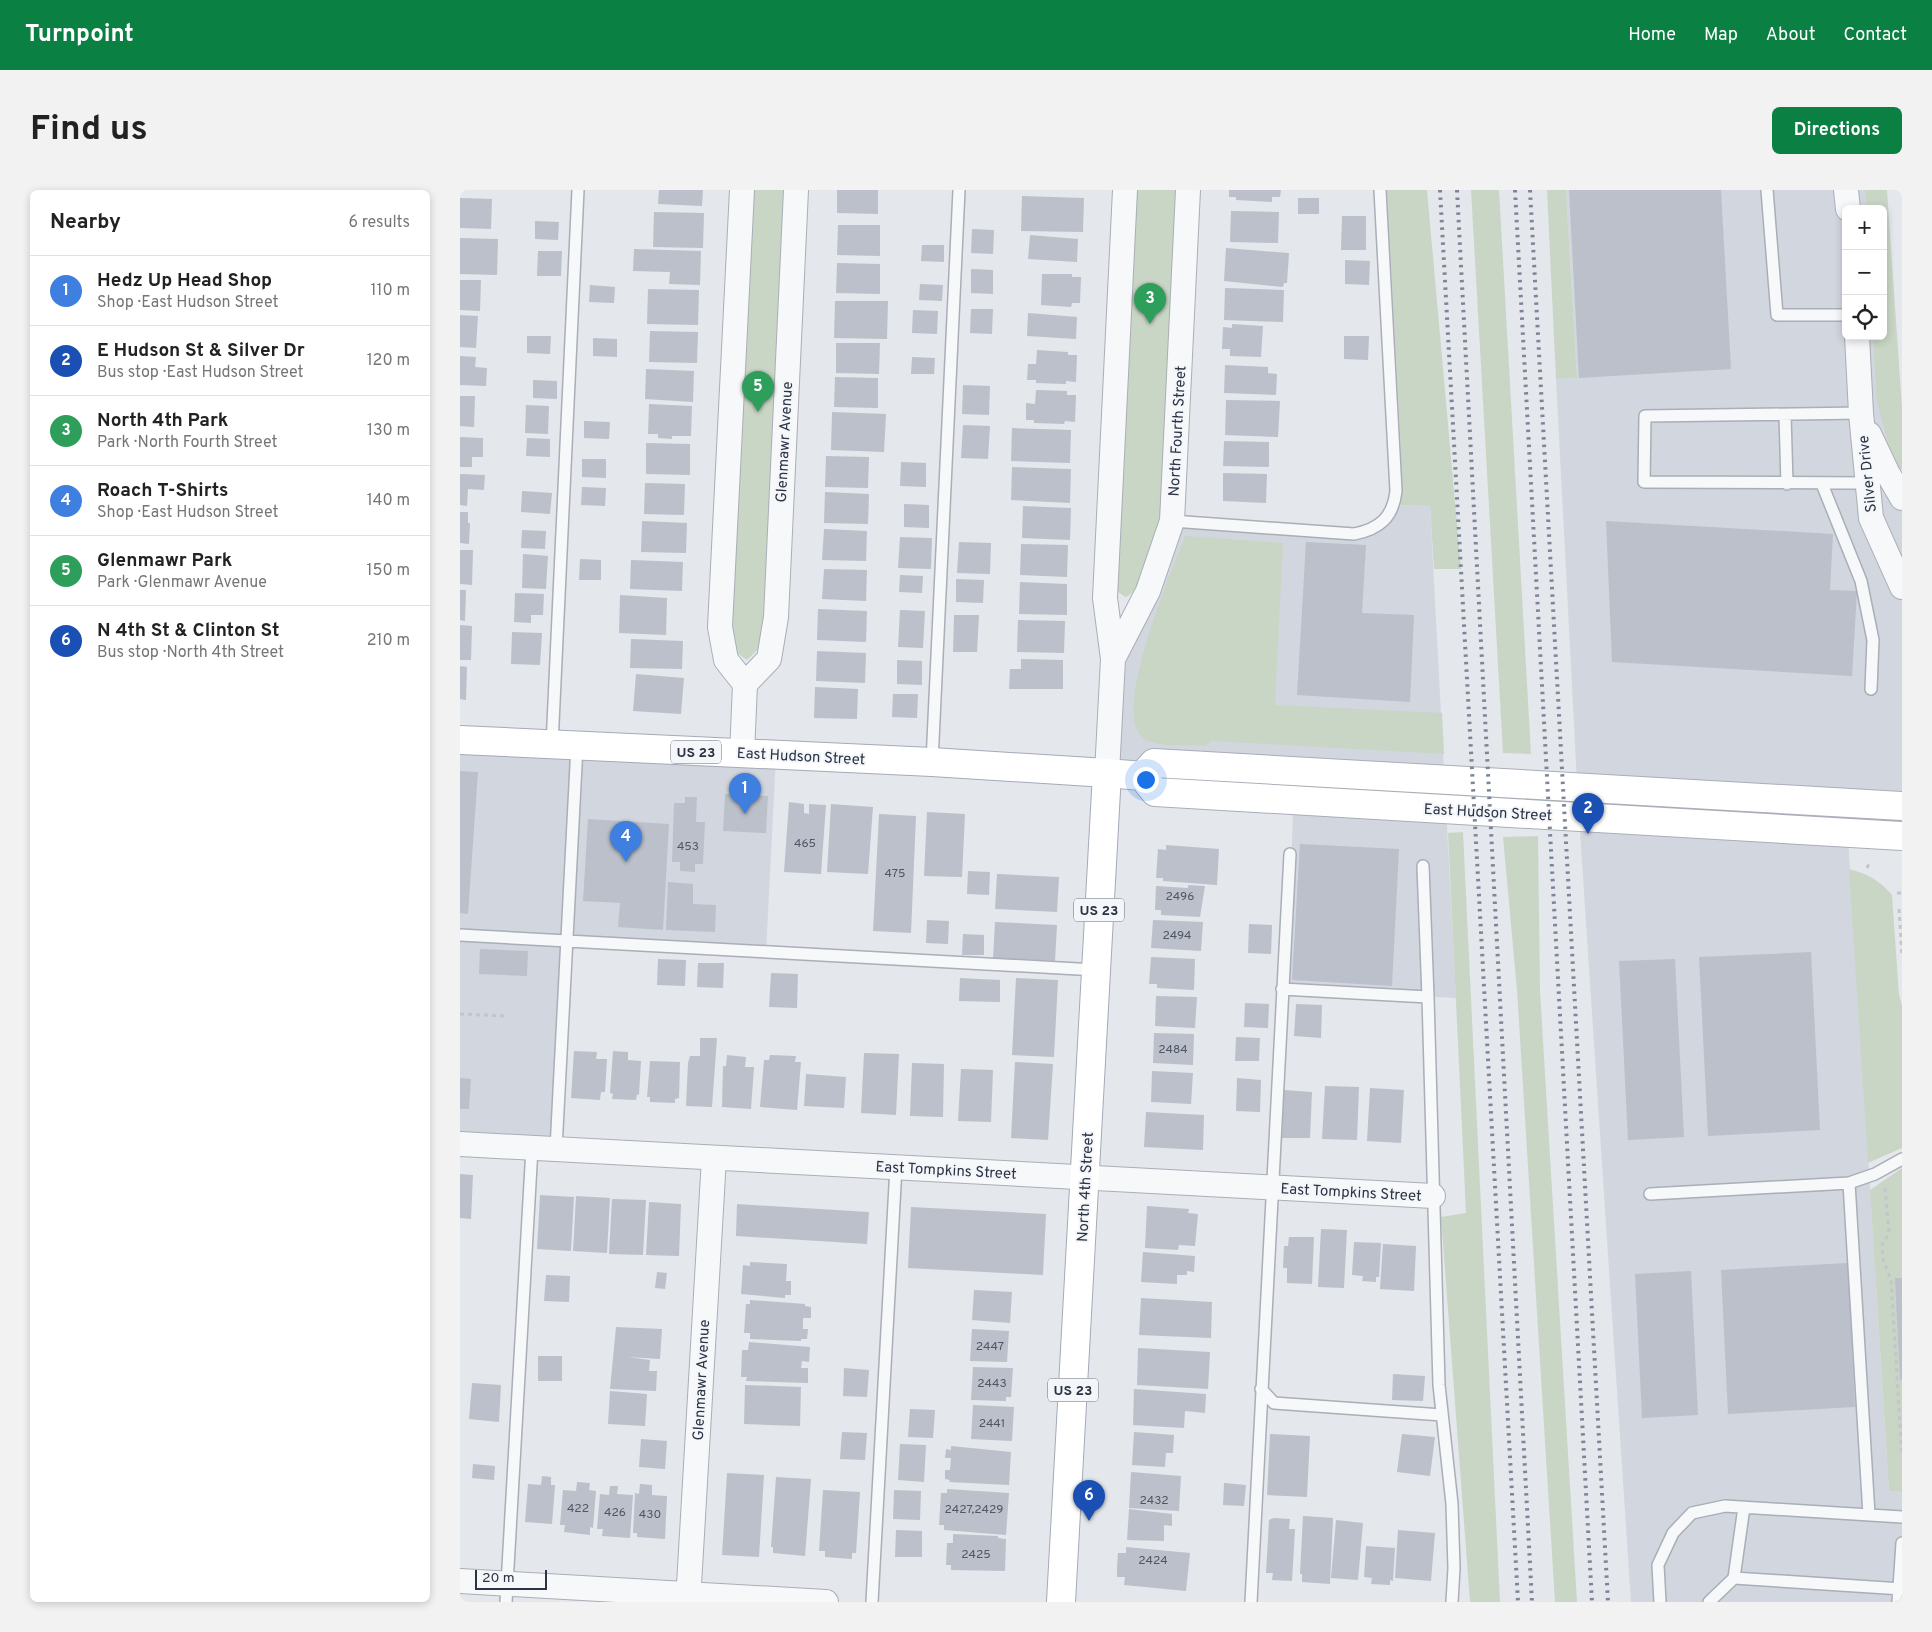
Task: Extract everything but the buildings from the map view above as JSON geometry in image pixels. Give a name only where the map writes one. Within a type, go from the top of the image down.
[{"type":"main road","name":"East Hudson Street","points":[[460,740],[932,762],[1107,773],[1142,776],[1155,792],[1902,836]]},
{"type":"main road","name":"East Hudson Street","points":[[1142,776],[1154,763],[1902,806]]},
{"type":"main road","name":"North 4th Street","points":[[1060,1602],[1107,773]]},
{"type":"street","points":[[742,190],[720,627],[726,660],[745,684],[742,754]]},
{"type":"street","name":"Glenmawr Avenue","points":[[745,684],[769,659],[776,617],[796,190]]},
{"type":"street","name":"North Fourth Street","points":[[1107,773],[1113,659],[1105,598],[1125,190]]},
{"type":"street","name":"North Fourth Street","points":[[1113,659],[1148,591],[1172,522],[1188,190]]},
{"type":"street","points":[[1846,190],[1848,205]]},
{"type":"street","name":"Silver Drive","points":[[1856,340],[1871,518],[1902,587]]},
{"type":"street","name":"Silver Drive","points":[[1861,414],[1887,472],[1902,498]]},
{"type":"street","name":"East Tompkins Street","points":[[460,1144],[1433,1196]]},
{"type":"street","name":"Glenmawr Avenue","points":[[688,1598],[714,1158]]},
{"type":"street","points":[[460,1581],[507,1593],[826,1602]]},
{"type":"lane","points":[[556,1149],[567,941],[565,745],[578,190]]},
{"type":"lane","points":[[932,762],[959,190]]},
{"type":"lane","points":[[1172,522],[1354,534],[1369,531],[1381,525],[1389,516],[1394,504],[1396,491],[1380,190]]},
{"type":"lane","points":[[1767,190],[1777,315],[1842,315]]},
{"type":"lane","points":[[1861,414],[1645,416],[1644,482],[1868,483]]},
{"type":"lane","points":[[1785,415],[1787,484]]},
{"type":"lane","points":[[1822,484],[1861,582],[1873,640],[1872,689]]},
{"type":"lane","points":[[1251,1602],[1271,1188],[1290,854]]},
{"type":"lane","points":[[1422,866],[1428,997],[1439,1385],[1452,1504],[1454,1568],[1452,1602]]},
{"type":"lane","points":[[460,935],[1096,970]]},
{"type":"lane","points":[[1282,989],[1428,997]]},
{"type":"lane","points":[[507,1593],[532,1148]]},
{"type":"lane","points":[[1650,1194],[1849,1183],[1883,1170],[1902,1159]]},
{"type":"lane","points":[[872,1602],[896,1167]]},
{"type":"lane","points":[[1849,1183],[1869,1515]]},
{"type":"lane","points":[[1261,1389],[1274,1403],[1442,1415]]},
{"type":"lane","points":[[1660,1602],[1658,1566],[1673,1533],[1692,1513],[1725,1506],[1902,1517]]},
{"type":"lane","points":[[1708,1602],[1734,1578],[1744,1508]]},
{"type":"lane","points":[[1898,1602],[1902,1543]]},
{"type":"lane","points":[[1734,1578],[1900,1589]]},
{"type":"path","points":[[1897,893],[1902,893]]},
{"type":"path","points":[[1899,909],[1902,956]]},
{"type":"path","points":[[460,1014],[505,1016]]},
{"type":"path","points":[[1883,1170],[1889,1234],[1882,1245],[1883,1259],[1891,1280],[1902,1456]]},
{"type":"shaded area","points":[[1566,190],[1865,190],[1866,205],[1842,205],[1842,340],[1873,340],[1876,397],[1902,479],[1902,796],[1847,823],[1889,1491],[1902,1492],[1902,1602],[1631,1602],[1578,801],[1556,379],[1577,378]]},
{"type":"shaded area","points":[[1394,505],[1430,506],[1456,998],[1287,989],[1294,785],[1107,773],[1113,659],[1172,521],[1369,531]]},
{"type":"shaded area","points":[[460,738],[776,756],[766,952],[567,941],[556,1149],[460,1143]]},
{"type":"green space","points":[[752,190],[787,190],[764,635],[761,646],[747,660],[737,653],[731,635]]},
{"type":"green space","points":[[1135,190],[1178,190],[1163,504],[1150,556],[1144,571],[1132,593],[1125,597],[1117,591]]},
{"type":"green space","points":[[1387,190],[1427,190],[1461,569],[1434,569],[1430,506],[1394,505],[1401,451]]},
{"type":"green space","points":[[1471,190],[1499,190],[1531,754],[1503,753]]},
{"type":"green space","points":[[1547,190],[1566,190],[1577,378],[1556,379]]},
{"type":"green space","points":[[1865,190],[1887,190],[1902,408],[1902,469],[1895,470],[1876,397],[1873,340],[1887,340],[1887,205],[1866,205]]},
{"type":"green space","points":[[1185,536],[1283,543],[1275,705],[1442,713],[1444,754],[1212,741],[1205,746],[1172,745],[1154,743],[1142,737],[1135,722],[1134,699],[1139,671],[1147,640]]},
{"type":"green space","points":[[1463,832],[1500,1602],[1470,1602],[1441,1217],[1466,1213],[1448,833]]},
{"type":"green space","points":[[1538,836],[1540,991],[1577,1602],[1555,1602],[1517,990],[1503,837]]},
{"type":"green space","points":[[1849,869],[1873,878],[1892,895],[1899,995],[1902,1005],[1902,1148],[1868,1163]]},
{"type":"green space","points":[[1902,1168],[1902,1492],[1889,1491],[1870,1190]]},
{"type":"railway","points":[[1440,190],[1518,1602]]},
{"type":"railway","points":[[1457,190],[1532,1602]]},
{"type":"railway","points":[[1515,190],[1592,1602]]},
{"type":"railway","points":[[1530,190],[1608,1602]]},
{"type":"place","name":"North 4th Park","points":[[1150,324]]},
{"type":"place","name":"Glenmawr Park","points":[[758,412]]},
{"type":"place","name":"Hedz Up Head Shop","points":[[745,814]]},
{"type":"place","name":"E Hudson St & Silver Dr","points":[[1588,834]]},
{"type":"place","name":"Roach T-Shirts","points":[[626,862]]},
{"type":"place","name":"N 4th St & Clinton St","points":[[1089,1521]]}]
